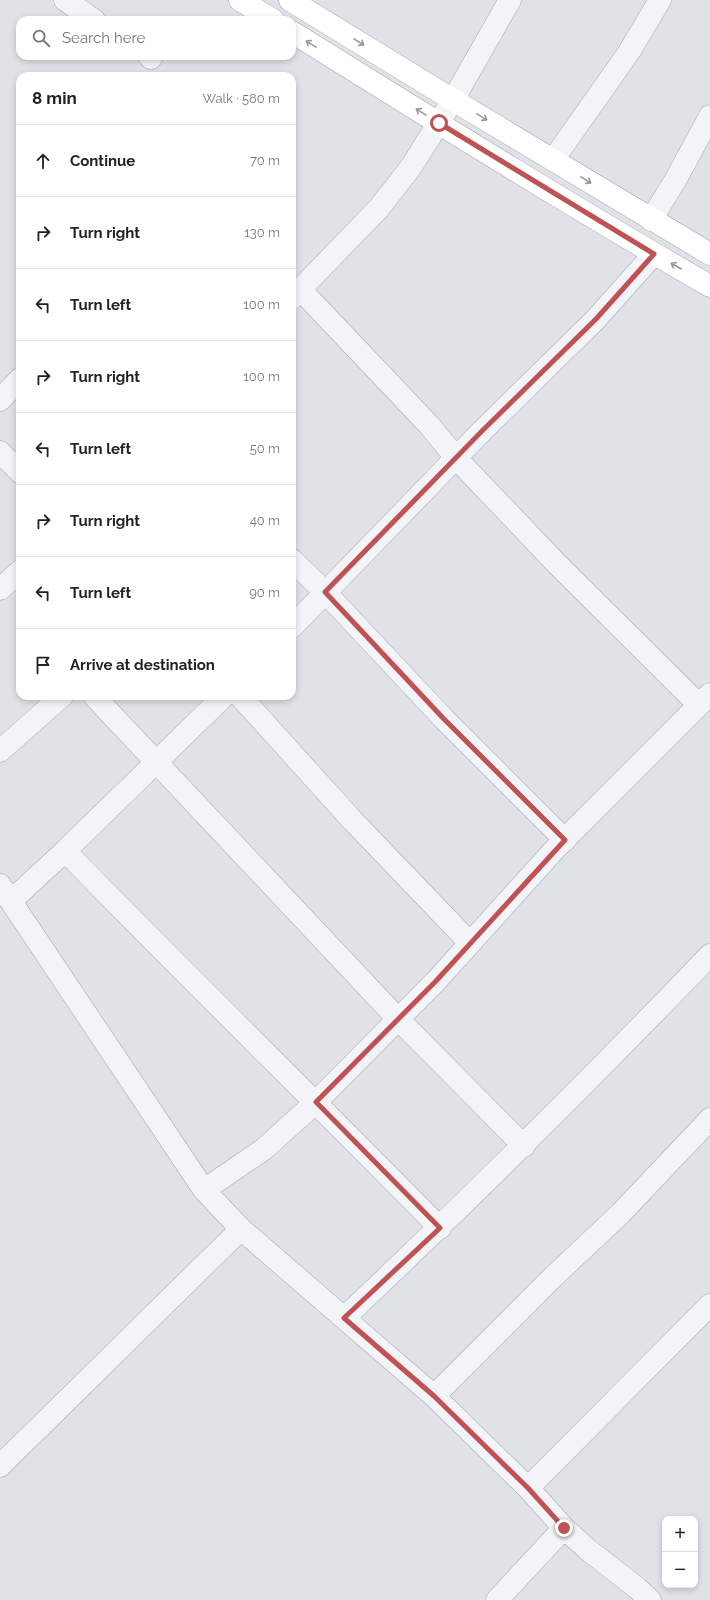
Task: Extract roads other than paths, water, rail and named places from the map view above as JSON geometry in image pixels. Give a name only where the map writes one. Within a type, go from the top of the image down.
[{"type":"main road","points":[[240,0],[266,16]]},
{"type":"main road","points":[[290,0],[651,220],[710,254]]},
{"type":"main road","points":[[296,34],[654,254],[710,286]]},
{"type":"street","points":[[64,0],[88,16]]},
{"type":"street","points":[[296,291],[379,208],[411,168],[453,100],[510,0]]},
{"type":"street","points":[[553,160],[629,52],[660,0]]},
{"type":"street","points":[[651,220],[676,179],[710,116]]},
{"type":"street","points":[[296,623],[456,458],[596,319],[654,254]]},
{"type":"street","points":[[204,1190],[264,1149],[316,1102],[398,1019],[565,840],[705,700],[558,564],[456,458],[428,425],[296,293]]},
{"type":"street","points":[[0,400],[16,383]]},
{"type":"street","points":[[0,452],[16,468]]},
{"type":"street","points":[[296,564],[325,592],[443,718],[565,840]]},
{"type":"street","points":[[0,589],[16,575]]},
{"type":"street","points":[[0,751],[57,700]]},
{"type":"street","points":[[98,700],[398,1019],[524,1146]]},
{"type":"street","points":[[220,700],[65,851],[5,893],[204,1190],[241,1229],[434,1396],[528,1488],[564,1528],[587,1549],[650,1600]]},
{"type":"street","points":[[244,700],[353,820],[470,943]]},
{"type":"street","points":[[65,851],[440,1228]]},
{"type":"street","points":[[344,1318],[440,1228],[524,1146],[710,955]]},
{"type":"street","points":[[434,1396],[553,1277],[621,1213],[710,1119]]},
{"type":"street","points":[[0,1466],[241,1229]]},
{"type":"street","points":[[528,1488],[710,1305]]},
{"type":"street","points":[[497,1600],[564,1528]]}]
